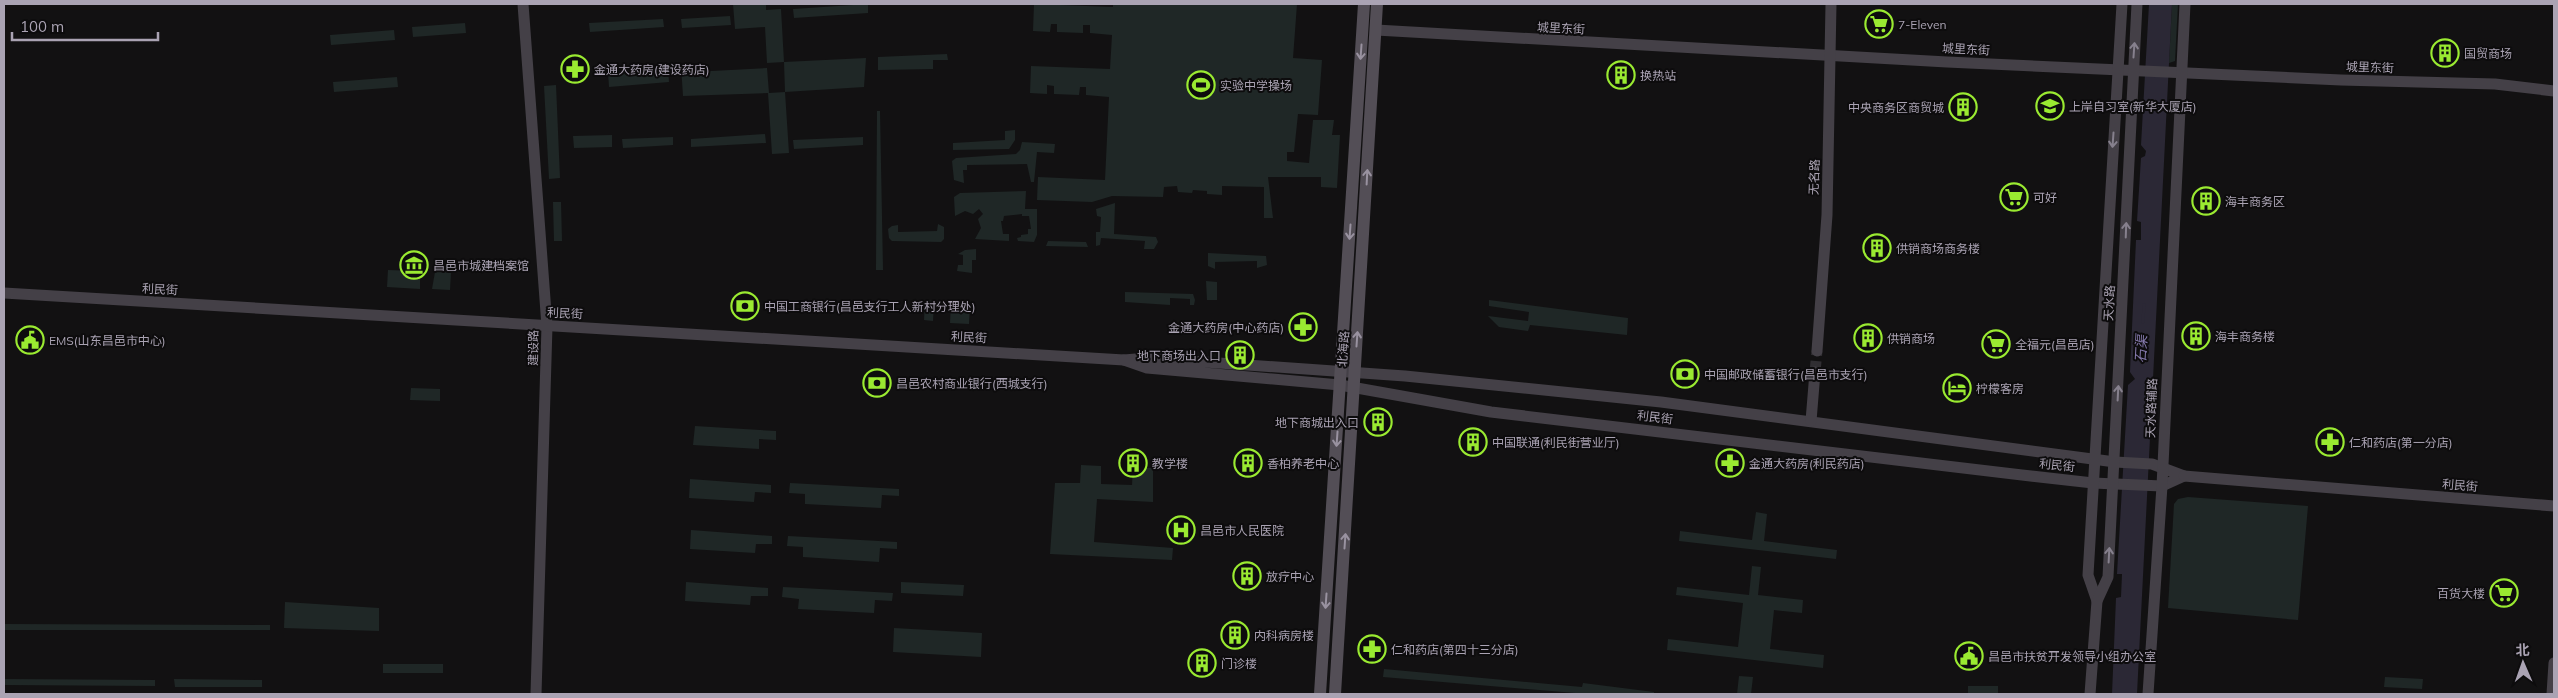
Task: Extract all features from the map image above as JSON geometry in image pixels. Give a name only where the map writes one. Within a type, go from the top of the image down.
[{"type":"main road","name":"北海路","points":[[1320,694],[1364,4]]},
{"type":"main road","name":"北海路","points":[[1335,694],[1377,4]]},
{"type":"street","name":"建设路","points":[[523,4],[547,326],[536,694]]},
{"type":"street","name":"无名路","points":[[1817,351],[1827,216],[1831,4]]},
{"type":"street","name":"天水路","points":[[2097,601],[2088,575],[2122,4]]},
{"type":"street","name":"天水路","points":[[2090,694],[2097,601],[2108,578],[2119,462],[2138,71],[2137,4]]},
{"type":"street","name":"天水路辅路","points":[[2148,694],[2175,71],[2185,4]]},
{"type":"street","name":"城里东街","points":[[1376,30],[1831,56],[2138,71],[2175,71],[2341,80],[2495,84],[2554,90]]},
{"type":"street","name":"利民街","points":[[4,293],[1124,360],[1157,359],[1341,379],[1354,374],[1405,376],[1631,399],[2119,462],[2157,465],[2184,476],[2554,506]]},
{"type":"street","points":[[1811,421],[1815,372]]},
{"type":"street","name":"利民街","points":[[1341,379],[1354,388],[1491,412],[2093,483],[2157,486],[2184,476]]},
{"type":"street","points":[[2552,694],[2554,663]]},
{"type":"shaded area","points":[[733,4],[766,4],[766,10],[781,9],[784,62],[767,63],[765,27],[735,29]]},
{"type":"shaded area","points":[[868,4],[868,13],[794,18],[793,9]]},
{"type":"shaded area","name":"实验中学操场","points":[[1034,4],[1113,7],[1113,4],[1297,4],[1293,58],[1322,60],[1318,115],[1298,114],[1294,152],[1287,152],[1287,161],[1309,163],[1313,120],[1334,120],[1332,135],[1340,135],[1337,188],[1321,187],[1321,177],[1268,177],[1273,218],[1264,218],[1264,187],[1222,186],[1222,195],[1207,194],[1207,191],[1193,190],[1192,193],[1178,192],[1177,186],[1164,187],[1163,197],[1112,196],[1092,202],[1037,200],[1038,177],[1105,180],[1109,97],[1086,95],[1086,87],[1080,87],[1079,95],[1054,94],[1054,86],[1047,85],[1047,94],[1030,93],[1031,66],[1110,69],[1112,35],[1090,33],[1090,25],[1083,25],[1083,33],[1057,32],[1057,24],[1051,24],[1050,32],[1033,31]]},
{"type":"shaded area","points":[[2172,4],[2178,4],[2175,61],[2169,63]]},
{"type":"shaded area","points":[[730,16],[731,25],[682,28],[681,19]]},
{"type":"shaded area","points":[[663,19],[664,27],[590,32],[589,23]]},
{"type":"shaded area","points":[[465,23],[466,33],[413,37],[412,27]]},
{"type":"shaded area","points":[[394,30],[395,40],[331,45],[330,35]]},
{"type":"shaded area","points":[[947,54],[948,60],[933,60],[933,69],[878,70],[878,57]]},
{"type":"shaded area","points":[[866,58],[864,87],[785,92],[784,62]]},
{"type":"shaded area","points":[[681,66],[693,66],[693,72],[767,68],[769,93],[785,92],[789,153],[772,154],[768,93],[683,96]]},
{"type":"shaded area","points":[[668,68],[669,82],[609,87],[608,72]]},
{"type":"shaded area","points":[[397,77],[398,87],[334,92],[333,82]]},
{"type":"shaded area","points":[[556,85],[560,178],[549,179],[544,86]]},
{"type":"shaded area","points":[[877,111],[880,111],[883,270],[876,270]]},
{"type":"shaded area","points":[[1015,130],[1015,140],[1009,149],[953,150],[953,143],[1005,140],[1005,131]]},
{"type":"shaded area","points":[[765,134],[766,143],[691,147],[691,139]]},
{"type":"shaded area","points":[[612,135],[612,147],[574,148],[573,136]]},
{"type":"shaded area","points":[[673,137],[673,145],[623,148],[622,139]]},
{"type":"shaded area","points":[[863,137],[863,145],[794,149],[793,140]]},
{"type":"shaded area","points":[[1022,142],[1055,144],[1054,153],[1037,152],[1034,182],[1031,182],[1027,164],[967,165],[967,170],[963,170],[964,183],[954,180],[952,161],[956,158],[1016,154],[1020,150]]},
{"type":"shaded area","points":[[1026,191],[1025,209],[1037,209],[1037,235],[1034,242],[1018,241],[1017,238],[1028,234],[1028,229],[1031,229],[1029,216],[1022,216],[1022,214],[1004,216],[1003,221],[1001,221],[1003,234],[1009,234],[1009,241],[975,239],[981,228],[978,219],[983,214],[979,209],[973,214],[965,211],[955,216],[954,197],[960,193]]},
{"type":"shaded area","points":[[553,202],[561,202],[562,241],[554,241]]},
{"type":"shaded area","points":[[1115,203],[1114,234],[1156,237],[1158,242],[1154,249],[1144,249],[1145,241],[1101,238],[1100,245],[1096,246],[1096,232],[1100,232],[1101,217],[1097,216],[1096,209]]},
{"type":"shaded area","points":[[938,224],[944,227],[944,239],[941,242],[892,241],[889,238],[888,229],[892,226],[898,225],[898,232],[937,231]]},
{"type":"shaded area","points":[[1048,241],[1086,242],[1088,247],[1046,246]]},
{"type":"shaded area","points":[[976,249],[976,260],[972,260],[972,273],[957,271],[958,265],[963,265],[963,255],[958,254],[965,250]]},
{"type":"shaded area","points":[[1208,253],[1266,256],[1267,265],[1257,268],[1257,261],[1215,262],[1215,269],[1208,266]]},
{"type":"shaded area","points":[[388,270],[415,271],[420,277],[420,289],[387,287]]},
{"type":"shaded area","points":[[435,272],[451,272],[450,290],[432,289]]},
{"type":"shaded area","points":[[1206,281],[1217,282],[1217,300],[1207,300]]},
{"type":"shaded area","points":[[1125,292],[1193,294],[1195,300],[1194,305],[1190,305],[1190,299],[1170,298],[1170,305],[1125,302]]},
{"type":"shaded area","points":[[925,300],[934,301],[933,321],[924,320]]},
{"type":"shaded area","points":[[1489,300],[1628,318],[1627,335],[1530,325],[1528,331],[1499,327],[1488,316],[1528,321],[1529,312],[1489,306]]},
{"type":"shaded area","points":[[951,302],[970,304],[969,324],[950,323]]},
{"type":"shaded area","points":[[411,388],[440,389],[440,401],[410,400]]},
{"type":"shaded area","points":[[695,426],[776,431],[776,440],[759,439],[759,449],[693,445]]},
{"type":"shaded area","points":[[1081,465],[1101,466],[1101,484],[1132,485],[1133,467],[1153,468],[1153,502],[1097,499],[1094,542],[1173,548],[1172,560],[1050,554],[1055,483],[1080,483]]},
{"type":"shaded area","points":[[690,479],[771,485],[771,493],[755,492],[754,502],[689,498]]},
{"type":"shaded area","points":[[790,483],[899,489],[899,496],[882,495],[881,508],[805,504],[805,494],[789,493]]},
{"type":"shaded area","points":[[2188,497],[2308,506],[2298,620],[2168,608],[2174,504],[2178,499]]},
{"type":"shaded area","points":[[1756,512],[1767,514],[1764,541],[1837,550],[1836,559],[1679,541],[1680,531],[1752,540]]},
{"type":"shaded area","points":[[691,530],[772,536],[772,544],[756,544],[755,553],[690,549]]},
{"type":"shaded area","points":[[788,536],[897,542],[897,549],[880,548],[879,562],[803,557],[803,547],[787,546]]},
{"type":"shaded area","points":[[1752,566],[1761,567],[1758,595],[1803,600],[1802,613],[1774,610],[1770,649],[1824,655],[1823,668],[1667,650],[1668,639],[1738,647],[1743,603],[1676,595],[1677,587],[1749,595]]},
{"type":"shaded area","points":[[686,582],[768,588],[768,596],[751,596],[750,605],[685,601]]},
{"type":"shaded area","points":[[901,582],[964,585],[963,596],[901,593]]},
{"type":"shaded area","points":[[783,587],[893,593],[892,601],[875,600],[874,613],[798,609],[799,599],[782,597]]},
{"type":"shaded area","points":[[285,602],[379,608],[379,631],[284,628]]},
{"type":"shaded area","points":[[4,624],[270,625],[270,630],[4,630]]},
{"type":"shaded area","points":[[894,628],[982,633],[981,657],[893,652]]},
{"type":"shaded area","points":[[383,664],[443,664],[443,673],[383,673]]},
{"type":"shaded area","points":[[1384,669],[1582,687],[1583,683],[1654,692],[1654,694],[1587,694],[1383,677]]},
{"type":"shaded area","points":[[1739,676],[1753,677],[1751,694],[1737,694]]},
{"type":"shaded area","points":[[2385,677],[2423,679],[2422,689],[2384,687]]},
{"type":"shaded area","points":[[4,679],[155,680],[155,686],[4,685]]},
{"type":"shaded area","points":[[174,679],[262,680],[262,687],[175,687]]},
{"type":"shaded area","points":[[1968,686],[1998,686],[1998,694],[1968,694]]},
{"type":"water","points":[[2149,4],[2172,4],[2137,694],[2112,694],[2116,598],[2121,597],[2122,574],[2117,574],[2128,385],[2135,379],[2130,372],[2136,240],[2141,240],[2141,222],[2137,221],[2141,158],[2145,156],[2146,151],[2141,145]]},
{"type":"waterway","name":"石渠","points":[[2143,322],[2144,305]]},
{"type":"tunnel","points":[[1815,372],[1817,351]]},
{"type":"place","name":"7-Eleven","points":[[1879,24]]},
{"type":"place","name":"国贸商场","points":[[2445,53]]},
{"type":"place","name":"金通大药房(建设药店)","points":[[575,69]]},
{"type":"place","name":"换热站","points":[[1621,75]]},
{"type":"place","name":"实验中学操场","points":[[1201,85]]},
{"type":"place","name":"上岸自习室(新华大厦店)","points":[[2050,106]]},
{"type":"place","name":"中央商务区商贸城","points":[[1963,107]]},
{"type":"place","name":"可好","points":[[2014,197]]},
{"type":"place","name":"海丰商务区","points":[[2206,201]]},
{"type":"place","name":"供销商场商务楼","points":[[1877,248]]},
{"type":"place","name":"昌邑市城建档案馆","points":[[414,265]]},
{"type":"place","name":"中国工商银行(昌邑支行工人新村分理处)","points":[[745,306]]},
{"type":"place","name":"金通大药房(中心药店)","points":[[1303,327]]},
{"type":"place","name":"海丰商务楼","points":[[2196,336]]},
{"type":"place","name":"供销商场","points":[[1868,338]]},
{"type":"place","name":"EMS(山东昌邑市中心)","points":[[30,340]]},
{"type":"place","name":"全福元(昌邑店)","points":[[1996,344]]},
{"type":"place","name":"地下商场出入口","points":[[1240,355]]},
{"type":"place","name":"中国邮政储蓄银行(昌邑市支行)","points":[[1685,374]]},
{"type":"place","name":"昌邑农村商业银行(西城支行)","points":[[877,383]]},
{"type":"place","name":"柠檬客房","points":[[1957,388]]},
{"type":"place","name":"地下商城出入口","points":[[1378,422]]},
{"type":"place","name":"中国联通(利民街营业厅)","points":[[1473,442]]},
{"type":"place","name":"仁和药店(第一分店)","points":[[2330,442]]},
{"type":"place","name":"教学楼","points":[[1133,463]]},
{"type":"place","name":"香柏养老中心","points":[[1248,463]]},
{"type":"place","name":"金通大药房(利民药店)","points":[[1730,463]]},
{"type":"place","name":"昌邑市人民医院","points":[[1181,530]]},
{"type":"place","name":"放疗中心","points":[[1247,576]]},
{"type":"place","name":"百货大楼","points":[[2504,593]]},
{"type":"place","name":"内科病房楼","points":[[1235,635]]},
{"type":"place","name":"仁和药店(第四十三分店)","points":[[1372,649]]},
{"type":"place","name":"昌邑市扶贫开发领导小组办公室","points":[[1969,656]]},
{"type":"place","name":"门诊楼","points":[[1202,663]]}]
